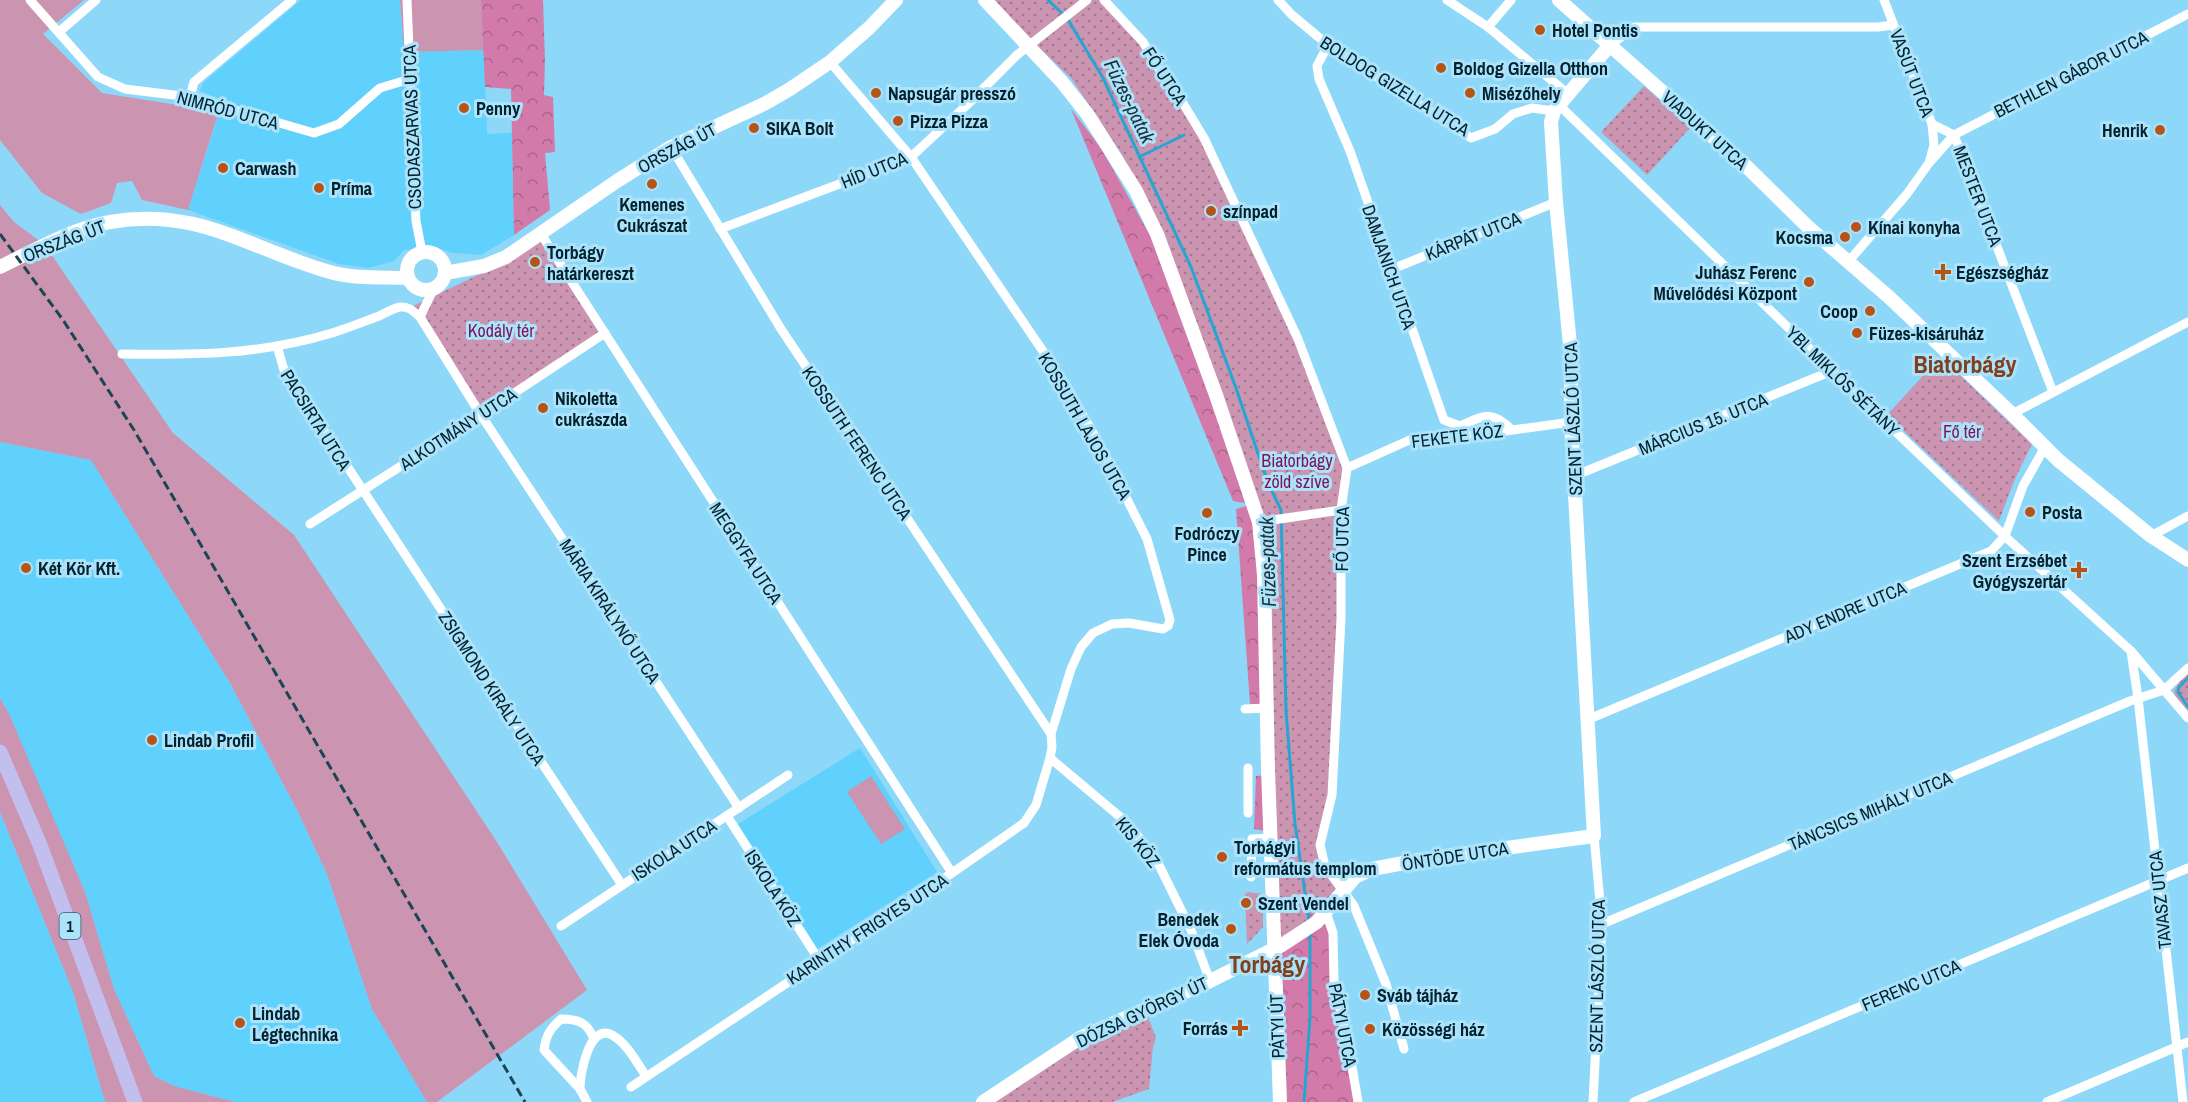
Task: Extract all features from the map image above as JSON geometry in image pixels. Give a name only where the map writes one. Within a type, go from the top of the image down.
[{"type":"main road","name":"1","points":[[0,752],[40,845],[135,1102]]},
{"type":"street","name":"NIMRÓD UTCA","points":[[30,0],[98,77],[125,89],[189,97],[314,133],[339,124],[380,88],[410,78]]},
{"type":"street","points":[[59,32],[96,0]]},
{"type":"street","points":[[189,97],[194,82],[292,0]]},
{"type":"street","name":"CSODASZARVAS UTCA","points":[[407,0],[416,221],[422,252]]},
{"type":"street","name":"ORSZÁG ÚT","points":[[445,273],[484,266],[506,256],[670,147],[766,103],[830,62],[869,28],[896,0]]},
{"type":"street","points":[[985,0],[1062,82],[1088,115],[1114,154],[1141,202],[1157,234],[1265,521],[1267,708],[1275,949]]},
{"type":"street","points":[[1029,46],[1087,0]]},
{"type":"street","name":"FŐ UTCA","points":[[1104,0],[1143,42],[1204,138],[1298,339],[1347,468],[1341,510],[1341,620],[1332,795],[1320,845],[1325,866],[1354,906],[1386,984],[1404,1049]]},
{"type":"street","name":"BOLDOG GIZELLA UTCA","points":[[1278,0],[1328,45],[1471,138],[1495,129],[1513,114],[1532,108],[1561,104]]},
{"type":"street","name":"YBL MIKLÓS SÉTÁNY","points":[[1447,0],[1488,27],[1561,104],[1832,371],[2131,651],[2164,690]]},
{"type":"street","points":[[1488,27],[1511,0]]},
{"type":"street","name":"VIADUKT UTCA","points":[[1559,0],[1747,167],[1807,226],[1890,298],[2094,491],[2151,536],[2188,560]]},
{"type":"street","name":"VASÚT UTCA","points":[[1848,262],[1907,194],[1929,164],[1934,145],[1932,124],[1884,0]]},
{"type":"street","name":"BETHLEN GÁBOR UTCA","points":[[1929,164],[1954,135],[2188,14]]},
{"type":"street","points":[[1561,104],[1610,45],[1635,27],[1878,27],[1893,25]]},
{"type":"street","name":"DAMJANICH UTCA","points":[[1328,45],[1317,66],[1319,79],[1350,151],[1444,420],[1460,426],[1485,415],[1500,419],[1512,430]]},
{"type":"street","name":"HÍD UTCA","points":[[720,229],[911,157],[1005,66],[1029,46]]},
{"type":"street","name":"KOSSUTH LAJOS UTCA","points":[[830,62],[911,157],[1065,385],[1147,539],[1169,614],[1168,626],[1163,629],[1129,623],[1112,624],[1093,633],[1081,647],[1071,669],[1051,734]]},
{"type":"street","name":"SZENT LÁSZLÓ UTCA","points":[[1561,104],[1551,122],[1556,202],[1571,355],[1571,422],[1594,836],[1602,924],[1593,1102]]},
{"type":"street","points":[[1932,124],[1954,135]]},
{"type":"street","name":"MESTER UTCA","points":[[1954,135],[2053,392]]},
{"type":"street","name":"KOSSUTH FERENC UTCA","points":[[670,147],[806,367],[1051,734]]},
{"type":"street","name":"KÁRPÁT UTCA","points":[[1390,270],[1556,202]]},
{"type":"street","name":"ORSZÁG ÚT","points":[[0,267],[45,245],[109,222],[169,219],[229,233],[332,272],[355,277],[408,278]]},
{"type":"street","name":"MEGGYFA UTCA","points":[[541,234],[952,873]]},
{"type":"street","points":[[422,252],[429,252],[440,259],[445,273],[441,284],[428,290],[416,287],[408,278],[408,265],[411,259],[422,252]]},
{"type":"street","points":[[420,317],[434,288]]},
{"type":"street","name":"MÁRIA KIRÁLYNŐ UTCA","points":[[277,346],[354,326],[400,307],[409,308],[420,317],[481,415],[739,808]]},
{"type":"street","points":[[2012,414],[2188,322]]},
{"type":"street","name":"ALKOTMÁNY UTCA","points":[[310,524],[604,333]]},
{"type":"street","points":[[122,354],[197,356],[277,346]]},
{"type":"street","name":"PACSIRTA UTCA","points":[[277,346],[284,370],[362,491]]},
{"type":"street","name":"MÁRCIUS 15. UTCA","points":[[1574,476],[1832,371]]},
{"type":"street","name":"FEKETE KÖZ","points":[[1347,468],[1414,438],[1476,435],[1571,422]]},
{"type":"street","points":[[2006,536],[2023,486],[2045,447]]},
{"type":"street","name":"ZSIGMOND KIRÁLY UTCA","points":[[362,491],[622,885]]},
{"type":"street","points":[[1265,521],[1341,510]]},
{"type":"street","points":[[2151,536],[2188,516]]},
{"type":"street","name":"ADY ENDRE UTCA","points":[[1589,719],[1991,551],[2006,536]]},
{"type":"street","name":"TAVASZ UTCA","points":[[2131,651],[2183,1102]]},
{"type":"street","points":[[2188,668],[2164,690],[2188,718]]},
{"type":"street","name":"TÁNCSICS MIHÁLY UTCA","points":[[1602,924],[2138,698],[2164,690]]},
{"type":"street","points":[[1245,709],[1267,708]]},
{"type":"street","name":"KARINTHY FRIGYES UTCA","points":[[630,1087],[952,873],[1023,822],[1036,805],[1050,758],[1051,734]]},
{"type":"street","name":"KIS KÖZ","points":[[1050,758],[1125,821],[1154,855],[1191,930],[1210,981]]},
{"type":"street","points":[[1248,768],[1248,813]]},
{"type":"street","name":"ISKOLA UTCA","points":[[561,926],[788,775]]},
{"type":"street","name":"ISKOLA KÖZ","points":[[727,816],[819,960]]},
{"type":"street","name":"ÖNTÖDE UTCA","points":[[1275,949],[1322,917],[1341,891],[1355,877],[1372,869],[1425,859],[1594,836]]},
{"type":"street","points":[[1251,877],[1252,839],[1271,838]]},
{"type":"street","name":"FERENC UTCA","points":[[1634,1102],[2188,868]]},
{"type":"street","name":"PÁTYI UTCA","points":[[1322,917],[1333,933],[1334,983],[1349,1048],[1358,1102]]},
{"type":"street","name":"DÓZSA GYÖRGY ÚT","points":[[983,1102],[1080,1038],[1210,981],[1275,949]]},
{"type":"street","name":"PÁTYI ÚT","points":[[1275,949],[1280,1102]]},
{"type":"street","points":[[587,1102],[580,1089],[544,1050],[545,1038],[561,1019],[579,1021],[590,1029],[594,1039]]},
{"type":"street","points":[[580,1089],[580,1078],[585,1060],[594,1039],[604,1034],[614,1036],[620,1041],[646,1076]]},
{"type":"street","points":[[2047,1102],[2188,1042]]},
{"type":"shaded area","points":[[301,0],[400,0],[404,52],[484,50],[487,134],[512,133],[514,235],[481,255],[453,253],[434,247],[404,250],[394,261],[368,268],[339,264],[188,210],[223,100],[200,91],[203,83]]},
{"type":"shaded area","points":[[0,442],[91,460],[230,683],[298,812],[327,874],[372,1009],[427,1102],[235,1102],[174,1086],[154,1076],[114,989],[85,892],[0,698]]},
{"type":"shaded area","points":[[860,748],[937,872],[817,949],[738,824]]},
{"type":"shaded area","points":[[0,812],[73,992],[105,1102],[0,1102]]},
{"type":"green space","points":[[0,0],[84,0],[43,34],[102,93],[184,106],[218,114],[188,210],[142,200],[132,181],[117,183],[111,203],[81,214],[42,193],[0,140]]},
{"type":"green space","points":[[400,0],[481,0],[484,50],[404,52]]},
{"type":"green space","points":[[481,0],[543,0],[544,95],[553,97],[555,152],[545,153],[550,210],[514,235],[511,89],[485,87]]},
{"type":"green space","name":"Biatorbágy zöld szíve","points":[[989,0],[1104,0],[1143,42],[1234,198],[1298,339],[1347,468],[1331,795],[1320,845],[1341,891],[1317,922],[1275,949],[1269,571],[1161,232],[1121,153],[1071,78]]},
{"type":"green space","points":[[1644,86],[1690,128],[1647,175],[1601,132]]},
{"type":"green space","points":[[1071,109],[1101,148],[1151,237],[1249,504],[1233,501]]},
{"type":"green space","points":[[0,205],[14,222],[45,245],[173,433],[294,535],[497,842],[587,990],[437,1102],[427,1102],[372,1009],[327,874],[298,812],[230,683],[91,460],[0,442]]},
{"type":"green space","name":"Kodály tér","points":[[541,234],[605,333],[481,415],[409,308],[513,258]]},
{"type":"green space","name":"Fő tér","points":[[1942,358],[2032,444],[2014,481],[1999,521],[1887,415]]},
{"type":"green space","points":[[1253,504],[1265,619],[1263,704],[1250,704],[1236,509]]},
{"type":"green space","points":[[2188,674],[2188,712],[2176,698],[2174,691],[2179,682]]},
{"type":"green space","points":[[0,698],[10,716],[85,892],[114,989],[154,1076],[174,1086],[235,1102],[105,1102],[73,992],[0,812]]},
{"type":"green space","points":[[1268,775],[1265,831],[1254,829],[1256,776]]},
{"type":"green space","points":[[871,776],[905,829],[881,844],[847,792]]},
{"type":"green space","points":[[1248,892],[1262,894],[1263,927],[1247,944],[1245,894]]},
{"type":"green space","points":[[1329,922],[1356,1102],[1281,1102],[1282,945]]},
{"type":"green space","points":[[1145,1009],[1156,1038],[1149,1089],[1112,1102],[983,1102],[1080,1038]]},
{"type":"waterway","name":"Füzes-patak","points":[[1048,0],[1067,18],[1103,78],[1191,267],[1268,483],[1281,510],[1286,711],[1295,824],[1309,920]]},
{"type":"waterway","points":[[1139,157],[1184,135]]},
{"type":"waterway","points":[[2188,678],[2179,687],[2178,692],[2188,707]]},
{"type":"waterway","name":"Füzes-patak","points":[[1304,1102],[1310,1018],[1310,933]]},
{"type":"railway","points":[[0,234],[63,320],[134,430],[525,1102]]},
{"type":"place","name":"Hotel Pontis","points":[[1540,30]]},
{"type":"place","name":"Boldog Gizella Otthon","points":[[1441,68]]},
{"type":"place","name":"Napsugár presszó","points":[[876,93]]},
{"type":"place","name":"Misézőhely","points":[[1470,93]]},
{"type":"place","name":"Penny","points":[[464,108]]},
{"type":"place","name":"Pizza Pizza","points":[[898,121]]},
{"type":"place","name":"SIKA Bolt","points":[[754,128]]},
{"type":"place","name":"Henrik","points":[[2160,130]]},
{"type":"place","name":"Carwash","points":[[223,168]]},
{"type":"place","name":"Kemenes Cukrászat","points":[[652,184]]},
{"type":"place","name":"Príma","points":[[319,188]]},
{"type":"place","name":"színpad","points":[[1211,211]]},
{"type":"place","name":"Kínai konyha","points":[[1856,227]]},
{"type":"place","name":"Kocsma","points":[[1845,237]]},
{"type":"place","name":"Torbágy határkereszt","points":[[535,262]]},
{"type":"place","name":"Egészségház","points":[[1943,272]]},
{"type":"place","name":"Juhász Ferenc Művelődési Központ","points":[[1809,282]]},
{"type":"place","name":"Coop","points":[[1870,311]]},
{"type":"place","name":"Füzes-kisáruház","points":[[1857,333]]},
{"type":"place","name":"Nikoletta cukrászda","points":[[543,408]]},
{"type":"place","name":"Posta","points":[[2030,512]]},
{"type":"place","name":"Fodróczy Pince","points":[[1207,513]]},
{"type":"place","name":"Két Kör Kft.","points":[[26,568]]},
{"type":"place","name":"Szent Erzsébet Gyógyszertár","points":[[2079,570]]},
{"type":"place","name":"Lindab Profil","points":[[152,740]]},
{"type":"place","name":"Torbágyi református templom","points":[[1222,857]]},
{"type":"place","name":"Szent Vendel","points":[[1246,903]]},
{"type":"place","name":"Benedek Elek Óvoda","points":[[1231,929]]},
{"type":"place","name":"Sváb tájház","points":[[1365,995]]},
{"type":"place","name":"Lindab Légtechnika","points":[[240,1023]]},
{"type":"place","name":"Forrás","points":[[1240,1028]]},
{"type":"place","name":"Közösségi ház","points":[[1370,1029]]},
{"type":"district","name":"Biatorbágy","points":[[1965,364]]},
{"type":"district","name":"Torbágy","points":[[1267,964]]}]
